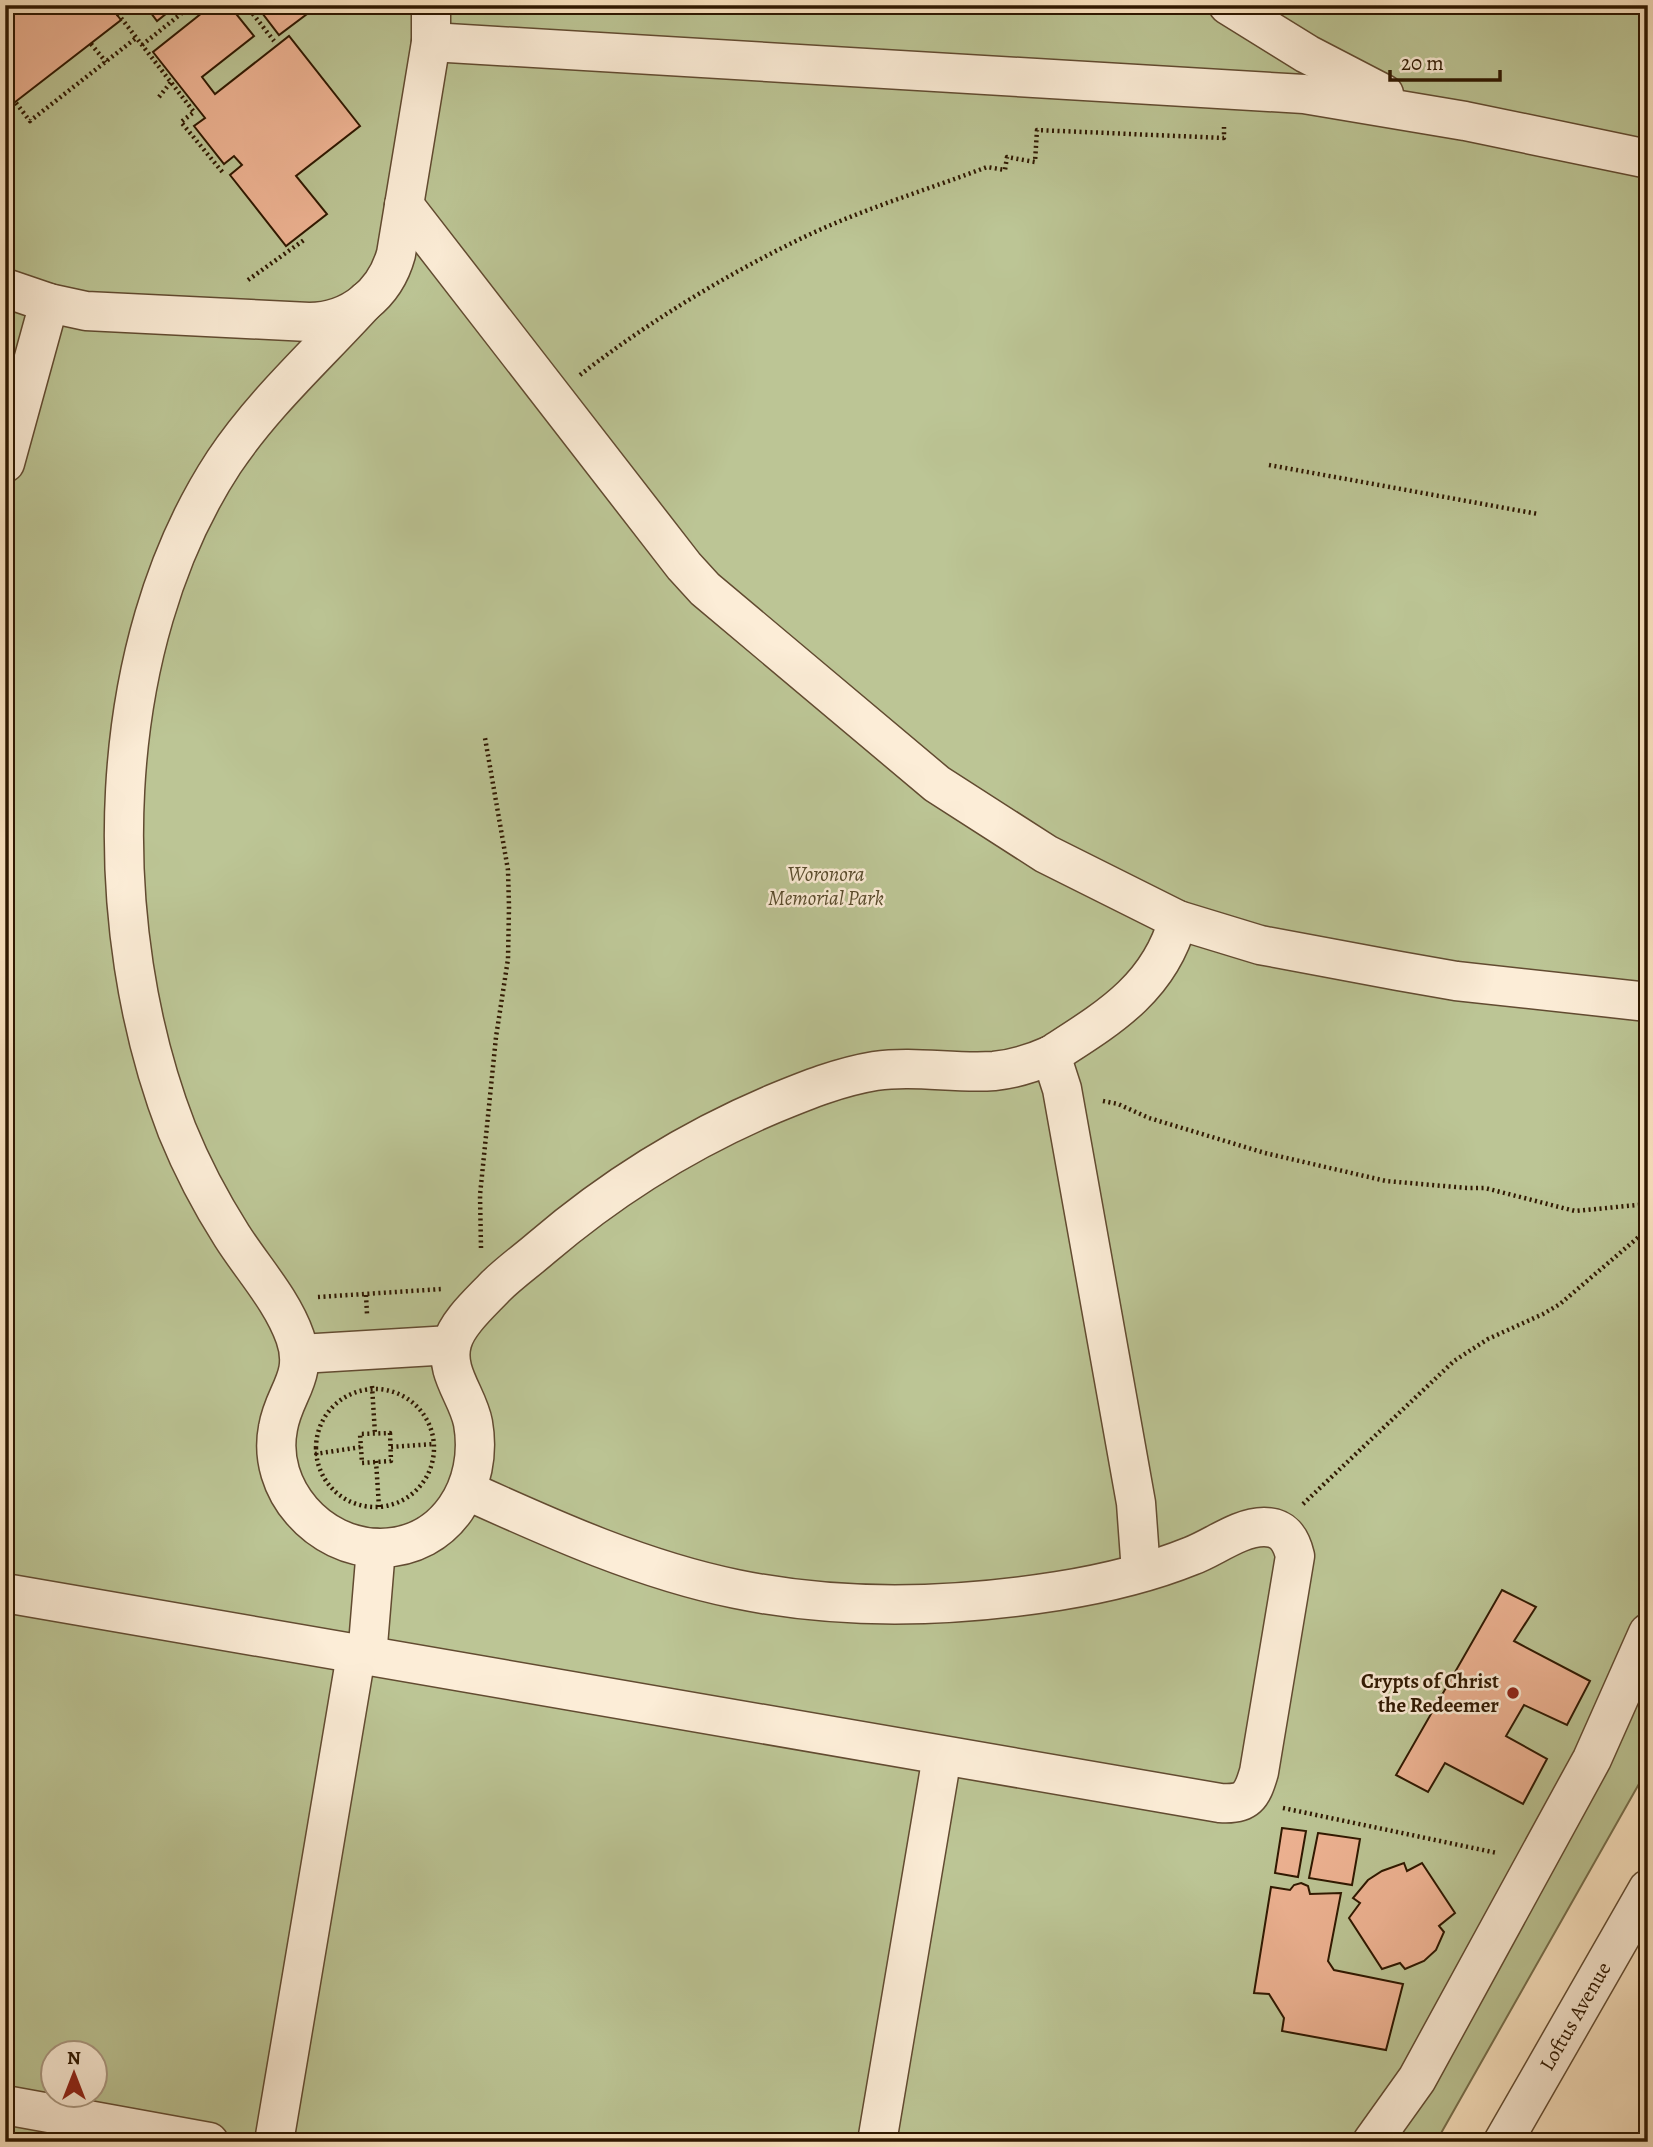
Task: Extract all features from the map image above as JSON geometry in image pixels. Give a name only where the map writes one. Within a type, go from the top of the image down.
[{"type":"street","points":[[1228,5],[1307,54],[1379,92],[1465,121]]},
{"type":"street","points":[[1178,920],[1160,962],[1135,995],[1112,1016],[1051,1055],[1022,1066],[993,1071],[900,1068],[820,1084],[729,1124],[640,1173],[568,1225],[497,1285],[462,1325],[451,1345],[452,1367],[474,1426],[475,1450],[468,1491],[449,1518],[436,1529],[406,1544],[376,1548],[348,1543],[316,1526],[301,1511],[286,1488],[278,1462],[278,1426],[298,1377],[300,1354],[291,1328],[275,1300],[229,1232],[208,1195],[169,1107],[144,1017],[128,913],[124,865],[125,799],[132,723],[143,662],[158,604],[198,508],[222,465],[270,400],[317,355],[389,275],[396,254],[431,24],[1323,97],[1465,121],[1648,159]]},
{"type":"street","points":[[404,205],[684,566],[705,589],[907,760],[963,802],[1046,854],[1178,920],[1228,937],[1422,975],[1648,1002]]},
{"type":"street","points":[[5,289],[86,311],[309,322],[332,320],[366,302]]},
{"type":"street","points":[[5,463],[49,303]]},
{"type":"street","points":[[270,400],[281,364],[276,320]]},
{"type":"street","points":[[1051,1055],[1064,1100],[1136,1503],[1141,1572]]},
{"type":"street","points":[[300,1354],[451,1345]]},
{"type":"street","points":[[5,1593],[1220,1803],[1237,1803],[1244,1800],[1254,1788],[1259,1772],[1295,1556],[1293,1544],[1286,1534],[1277,1529],[1266,1526],[1249,1529],[1190,1556],[1141,1572],[1064,1590],[954,1604],[900,1606],[792,1599],[735,1589],[626,1557],[468,1491]]},
{"type":"street","points":[[274,2142],[362,1656],[376,1548]]},
{"type":"street","points":[[1373,2142],[1417,2079],[1592,1759],[1648,1633]]},
{"type":"street","points":[[877,2142],[942,1756]]},
{"type":"street","name":"Loftus Avenue","points":[[1503,2142],[1648,1889]]},
{"type":"street","points":[[5,2105],[209,2142]]},
{"type":"path","points":[[111,5],[194,112],[181,122],[224,174]]},
{"type":"path","points":[[142,45],[192,5]]},
{"type":"path","points":[[246,5],[274,41]]},
{"type":"path","points":[[16,103],[30,121],[136,38]]},
{"type":"path","points":[[91,44],[106,62]]},
{"type":"path","points":[[159,97],[171,82]]},
{"type":"path","points":[[552,397],[643,330],[799,240],[872,208],[987,167],[1005,170],[1007,157],[1035,162],[1037,130],[1224,138],[1223,114],[1212,88]]},
{"type":"path","points":[[247,281],[304,240]]},
{"type":"path","points":[[1269,465],[1538,514]]},
{"type":"path","points":[[275,1300],[497,1285],[484,1262],[479,1223],[496,1037],[508,959],[509,908],[508,870],[485,738]]},
{"type":"path","points":[[1064,1100],[1088,1098],[1118,1104],[1149,1118],[1265,1153],[1386,1181],[1485,1188],[1575,1210],[1648,1205]]},
{"type":"path","points":[[1277,1529],[1454,1361],[1488,1339],[1560,1304],[1648,1229]]},
{"type":"path","points":[[372,1388],[375,1434]]},
{"type":"path","points":[[372,1388],[399,1394],[414,1404],[430,1426],[434,1444],[433,1462],[420,1486],[405,1499],[379,1507],[356,1504],[336,1493],[322,1475],[315,1454],[319,1425],[329,1409],[353,1393],[372,1388]]},
{"type":"path","points":[[390,1433],[391,1461],[362,1463],[361,1447],[360,1434],[390,1433]]},
{"type":"path","points":[[391,1447],[434,1444]]},
{"type":"path","points":[[315,1454],[361,1447]]},
{"type":"path","points":[[376,1461],[379,1507]]},
{"type":"path","points":[[1244,1800],[1536,1861]]},
{"type":"green space","name":"Woronora Memorial Park","points":[[5,5],[1648,5],[1648,1768],[1436,2142],[5,2142]]},
{"type":"building","points":[[5,5],[109,5],[121,20],[10,106],[5,101]]},
{"type":"building","points":[[145,5],[177,5],[157,21]]},
{"type":"building","points":[[212,5],[229,5],[254,36],[202,77],[215,94],[289,36],[360,126],[296,176],[327,214],[286,246],[230,175],[242,165],[234,156],[224,164],[194,126],[205,118],[153,52]]},
{"type":"building","points":[[256,5],[319,5],[279,35]]},
{"type":"building","name":"Crypts of Christ the Redeemer","points":[[1502,1590],[1536,1607],[1514,1641],[1590,1681],[1567,1725],[1524,1705],[1506,1736],[1547,1759],[1523,1804],[1445,1763],[1428,1792],[1396,1775]]},
{"type":"building","points":[[1282,1828],[1306,1831],[1298,1877],[1275,1873]]},
{"type":"building","points":[[1318,1833],[1360,1839],[1352,1885],[1309,1878]]},
{"type":"building","points":[[1404,1863],[1407,1871],[1422,1863],[1455,1913],[1439,1926],[1444,1932],[1436,1950],[1424,1961],[1405,1969],[1400,1963],[1382,1969],[1349,1918],[1360,1903],[1353,1898],[1368,1880],[1382,1871]]},
{"type":"building","points":[[1301,1883],[1308,1886],[1310,1894],[1341,1893],[1328,1961],[1334,1970],[1403,1984],[1386,2050],[1282,2031],[1284,2018],[1269,1994],[1254,1993],[1271,1887],[1290,1890]]},
{"type":"place","name":"Crypts of Christ the Redeemer","points":[[1513,1693]]}]
